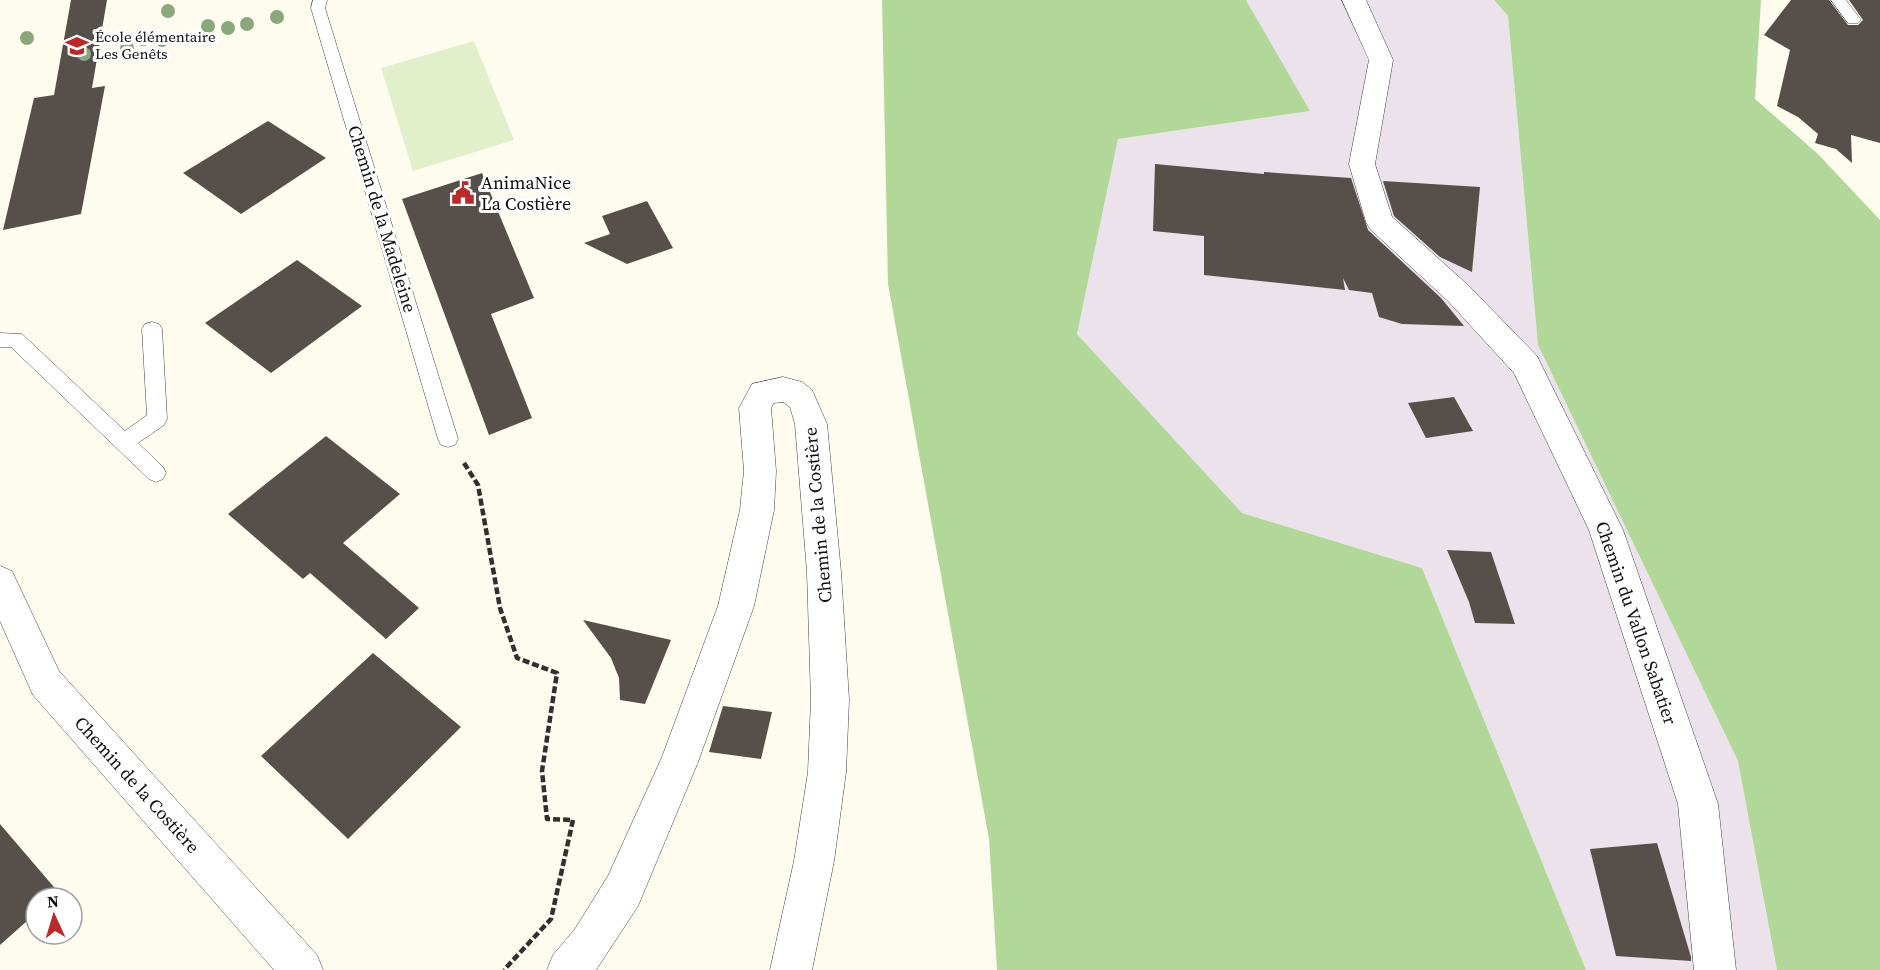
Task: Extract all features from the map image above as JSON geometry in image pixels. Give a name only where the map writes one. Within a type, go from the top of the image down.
[{"type":"street","name":"Chemin du Vallon Sabatier","points":[[1354,0],[1381,60],[1362,165],[1380,222],[1458,294],[1526,365],[1606,530],[1698,804],[1715,970]]},
{"type":"street","name":"Chemin de la Costière","points":[[568,970],[590,944],[623,891],[679,762],[736,606],[757,510],[760,471],[755,408],[763,393],[777,388],[792,390],[805,401],[811,424],[824,572],[830,700],[827,772],[814,861],[791,970]]},
{"type":"street","name":"Chemin de la Costière","points":[[0,582],[46,683],[302,970]]},
{"type":"lane","name":"Chemin de la Madeleine","points":[[320,0],[318,8],[448,439]]},
{"type":"lane","points":[[1838,0],[1853,20]]},
{"type":"lane","points":[[123,443],[157,419],[152,329]]},
{"type":"lane","points":[[0,340],[15,339],[156,474]]},
{"type":"path","points":[[448,439],[478,485],[500,608],[517,658],[557,673],[542,771],[547,819],[573,820],[551,919],[504,970]]},
{"type":"shaded area","points":[[1246,0],[1494,0],[1508,16],[1538,345],[1738,761],[1777,970],[1586,970],[1422,568],[1242,513],[1077,334],[1118,139],[1309,111]]},
{"type":"green space","points":[[882,0],[1246,0],[1310,111],[1118,139],[1077,334],[1242,513],[1422,568],[1586,970],[997,970],[989,839],[888,284]]},
{"type":"green space","points":[[1494,0],[1761,0],[1755,99],[1818,154],[1880,220],[1880,970],[1777,970],[1738,761],[1538,345],[1508,16]]},
{"type":"green space","points":[[474,41],[514,140],[413,171],[381,68]]},
{"type":"building","points":[[71,0],[107,0],[92,88],[105,86],[81,214],[3,230],[34,98],[54,95]]},
{"type":"building","points":[[1791,0],[1829,0],[1848,25],[1858,25],[1863,20],[1849,0],[1880,0],[1880,143],[1851,135],[1852,163],[1836,149],[1815,143],[1818,134],[1798,117],[1777,106],[1790,50],[1764,35]]},
{"type":"building","points":[[268,121],[326,158],[241,214],[183,173]]},
{"type":"building","points":[[1155,164],[1264,174],[1264,172],[1351,178],[1368,230],[1441,298],[1464,326],[1402,324],[1379,317],[1372,293],[1349,290],[1343,278],[1345,290],[1204,275],[1204,236],[1153,231]]},
{"type":"building","points":[[482,173],[534,298],[491,314],[532,418],[489,435],[402,199]]},
{"type":"building","points":[[1383,181],[1480,187],[1472,272],[1440,257],[1394,216]]},
{"type":"building","points":[[647,201],[673,248],[627,264],[584,243],[610,234],[602,216]]},
{"type":"building","points":[[297,260],[362,306],[271,373],[205,323]]},
{"type":"building","points":[[1454,397],[1473,431],[1426,438],[1408,403]]},
{"type":"building","points":[[326,436],[400,494],[343,543],[419,608],[386,639],[310,573],[303,579],[228,514]]},
{"type":"building","points":[[1447,550],[1491,552],[1515,624],[1475,623],[1469,602]]},
{"type":"building","points":[[583,620],[671,640],[645,704],[620,700],[619,678],[611,658]]},
{"type":"building","points":[[373,653],[461,727],[348,839],[261,756]]},
{"type":"building","points":[[723,706],[772,712],[761,759],[709,752]]},
{"type":"building","points":[[0,824],[53,886],[24,886],[24,924],[0,945]]},
{"type":"building","points":[[1657,843],[1691,961],[1616,956],[1590,849]]},
{"type":"place","name":"École élémentaire Les Genêts","points":[[77,46]]},
{"type":"place","name":"AnimaNice La Costière","points":[[463,193]]}]
